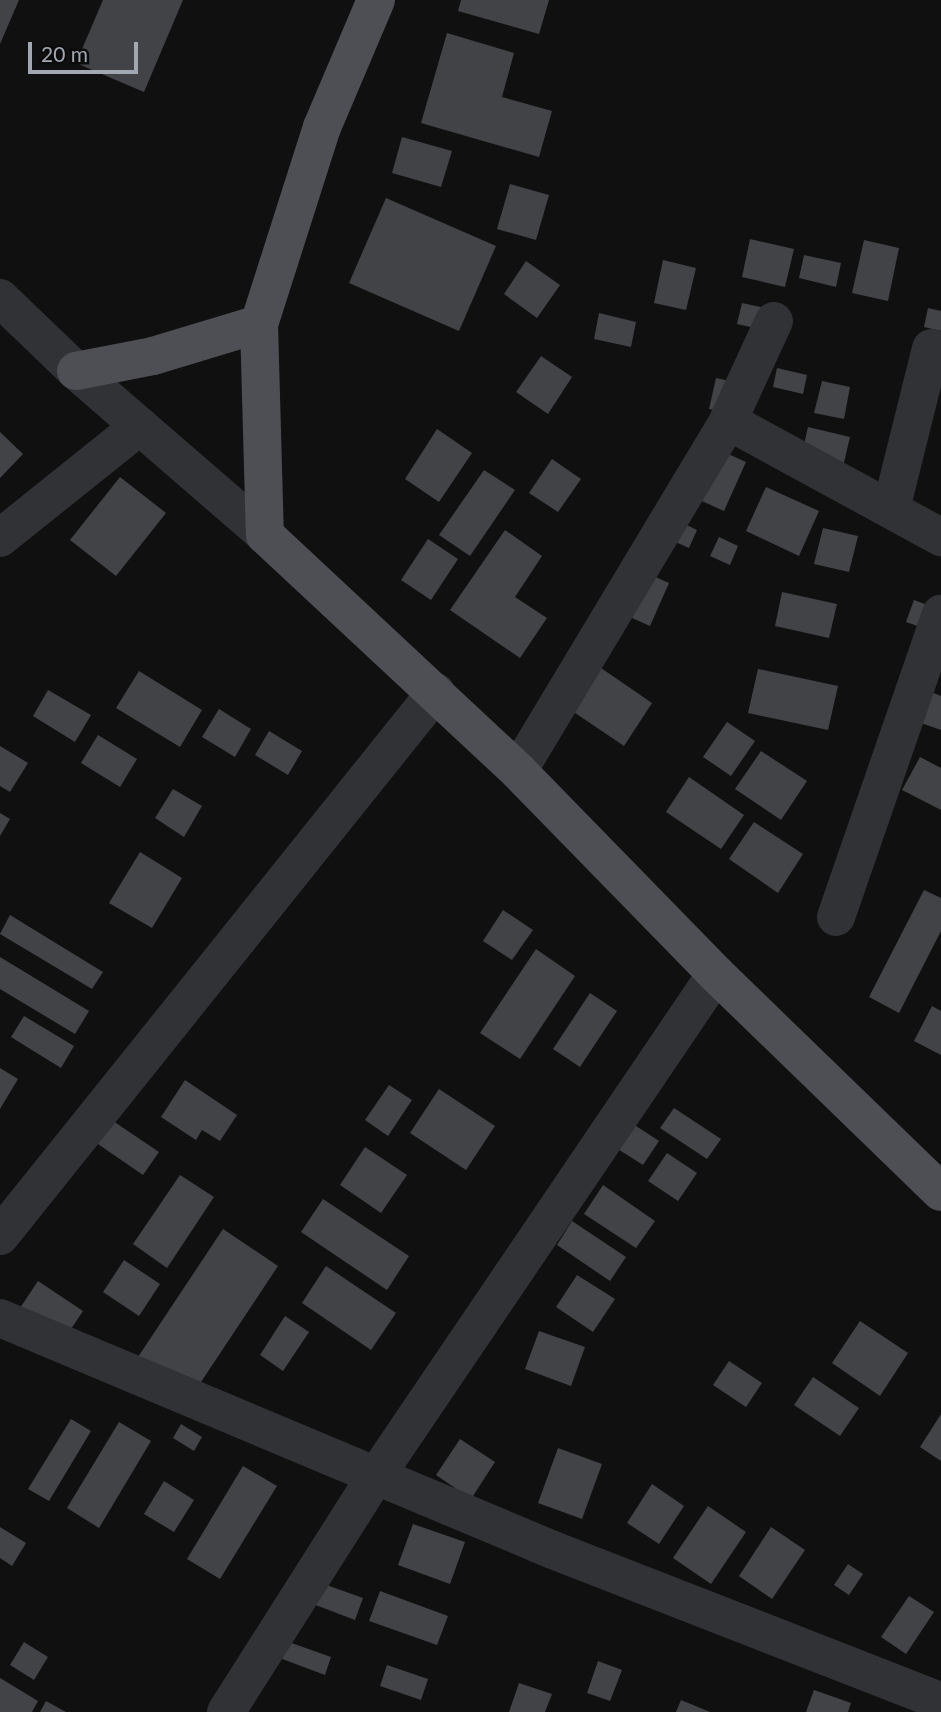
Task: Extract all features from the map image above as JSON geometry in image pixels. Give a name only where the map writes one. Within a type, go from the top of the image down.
[{"type":"main road","points":[[376,0],[322,127],[259,324],[265,535],[518,771],[716,974],[941,1192]]},
{"type":"main road","points":[[76,371],[153,356],[259,324]]},
{"type":"street","points":[[0,298],[76,371],[265,535]]},
{"type":"street","points":[[518,771],[728,421],[774,321]]},
{"type":"street","points":[[891,509],[930,348]]},
{"type":"street","points":[[728,421],[941,537]]},
{"type":"street","points":[[0,538],[139,426]]},
{"type":"street","points":[[836,917],[941,614]]},
{"type":"street","points":[[0,1236],[436,692]]},
{"type":"street","points":[[226,1712],[376,1476],[716,974]]},
{"type":"street","points":[[0,1318],[376,1476],[941,1701]]},
{"type":"building","points":[[0,0],[19,0],[0,44]]},
{"type":"building","points":[[103,0],[183,0],[144,92],[76,63]]},
{"type":"building","points":[[461,0],[549,0],[539,34],[458,11]]},
{"type":"building","points":[[447,33],[514,53],[502,97],[552,111],[539,157],[421,123]]},
{"type":"building","points":[[402,137],[452,151],[441,187],[392,173]]},
{"type":"building","points":[[510,184],[549,195],[536,240],[497,229]]},
{"type":"building","points":[[386,198],[496,246],[459,331],[349,283]]},
{"type":"building","points":[[750,239],[794,249],[785,287],[742,277]]},
{"type":"building","points":[[864,240],[899,248],[888,301],[852,293]]},
{"type":"building","points":[[804,255],[841,263],[836,287],[799,278]]},
{"type":"building","points":[[663,260],[696,268],[686,310],[654,303]]},
{"type":"building","points":[[526,261],[560,285],[537,318],[504,294]]},
{"type":"building","points":[[742,303],[774,310],[769,331],[737,324]]},
{"type":"building","points":[[928,308],[941,311],[941,331],[924,327]]},
{"type":"building","points":[[599,313],[636,322],[631,347],[594,339]]},
{"type":"building","points":[[541,356],[572,377],[548,414],[516,392]]},
{"type":"building","points":[[777,368],[807,375],[803,394],[773,387]]},
{"type":"building","points":[[716,378],[757,387],[750,418],[709,409]]},
{"type":"building","points":[[822,381],[850,387],[844,419],[814,413]]},
{"type":"building","points":[[808,427],[850,437],[841,475],[799,466]]},
{"type":"building","points":[[437,429],[472,453],[439,502],[405,479]]},
{"type":"building","points":[[0,432],[23,454],[0,478]]},
{"type":"building","points":[[706,444],[746,462],[724,511],[684,493]]},
{"type":"building","points":[[552,459],[581,479],[558,512],[529,493]]},
{"type":"building","points":[[484,470],[515,490],[470,556],[439,535]]},
{"type":"building","points":[[120,477],[166,513],[116,576],[70,540]]},
{"type":"building","points":[[766,487],[819,511],[799,556],[746,531]]},
{"type":"building","points":[[668,516],[697,530],[689,548],[660,535]]},
{"type":"building","points":[[823,528],[858,536],[849,572],[814,564]]},
{"type":"building","points":[[505,530],[542,556],[515,597],[547,618],[520,658],[450,610]]},
{"type":"building","points":[[719,537],[738,546],[730,565],[710,556]]},
{"type":"building","points":[[428,539],[458,559],[431,600],[401,580]]},
{"type":"building","points":[[642,571],[669,583],[650,626],[623,614]]},
{"type":"building","points":[[782,592],[837,604],[829,638],[775,626]]},
{"type":"building","points":[[914,600],[941,610],[941,634],[906,622]]},
{"type":"building","points":[[582,655],[652,703],[624,746],[553,698]]},
{"type":"building","points":[[758,669],[838,686],[828,730],[748,713]]},
{"type":"building","points":[[139,671],[202,710],[180,747],[116,708]]},
{"type":"building","points":[[48,690],[91,715],[75,742],[33,716]]},
{"type":"building","points":[[926,690],[941,696],[941,730],[915,721]]},
{"type":"building","points":[[219,709],[251,729],[235,757],[202,737]]},
{"type":"building","points":[[727,722],[755,741],[731,776],[703,757]]},
{"type":"building","points":[[269,731],[302,751],[288,775],[255,755]]},
{"type":"building","points":[[98,735],[137,759],[120,787],[81,763]]},
{"type":"building","points":[[0,746],[28,763],[10,792],[0,786]]},
{"type":"building","points":[[761,751],[807,781],[781,820],[735,789]]},
{"type":"building","points":[[920,757],[941,768],[941,810],[902,790]]},
{"type":"building","points":[[689,777],[744,815],[721,849],[666,812]]},
{"type":"building","points":[[173,789],[202,806],[184,837],[155,818]]},
{"type":"building","points":[[0,813],[10,819],[0,836]]},
{"type":"building","points":[[754,822],[803,854],[778,893],[729,859]]},
{"type":"building","points":[[140,852],[182,878],[152,928],[109,903]]},
{"type":"building","points":[[924,890],[941,898],[941,931],[899,1013],[869,997]]},
{"type":"building","points":[[503,910],[533,930],[512,960],[483,941]]},
{"type":"building","points":[[10,915],[103,972],[92,989],[0,934]]},
{"type":"building","points":[[536,949],[575,976],[520,1059],[480,1033]]},
{"type":"building","points":[[0,957],[89,1011],[75,1034],[0,989]]},
{"type":"building","points":[[590,993],[617,1011],[580,1067],[553,1049]]},
{"type":"building","points":[[932,1006],[941,1011],[941,1055],[914,1041]]},
{"type":"building","points":[[24,1016],[74,1046],[61,1068],[11,1037]]},
{"type":"building","points":[[0,1068],[18,1079],[0,1109]]},
{"type":"building","points":[[185,1080],[237,1115],[220,1141],[202,1130],[196,1140],[161,1117]]},
{"type":"building","points":[[389,1085],[412,1100],[388,1136],[365,1120]]},
{"type":"building","points":[[439,1089],[495,1126],[466,1170],[410,1133]]},
{"type":"building","points":[[674,1108],[721,1139],[707,1159],[660,1128]]},
{"type":"building","points":[[110,1119],[159,1152],[143,1175],[95,1142]]},
{"type":"building","points":[[630,1122],[659,1141],[643,1165],[613,1146]]},
{"type":"building","points":[[365,1147],[407,1175],[381,1213],[340,1185]]},
{"type":"building","points":[[667,1153],[697,1173],[678,1201],[648,1181]]},
{"type":"building","points":[[180,1175],[214,1197],[167,1268],[133,1244]]},
{"type":"building","points":[[603,1185],[655,1221],[636,1248],[584,1214]]},
{"type":"building","points":[[323,1199],[409,1256],[387,1290],[301,1232]]},
{"type":"building","points":[[572,1221],[626,1257],[610,1281],[557,1245]]},
{"type":"building","points":[[223,1229],[278,1266],[191,1397],[136,1360]]},
{"type":"building","points":[[124,1260],[160,1284],[139,1316],[103,1292]]},
{"type":"building","points":[[326,1266],[396,1313],[371,1350],[302,1303]]},
{"type":"building","points":[[577,1275],[615,1299],[593,1332],[556,1307]]},
{"type":"building","points":[[38,1281],[83,1311],[63,1341],[18,1311]]},
{"type":"building","points":[[285,1316],[309,1332],[283,1371],[260,1355]]},
{"type":"building","points":[[860,1321],[908,1353],[880,1396],[832,1363]]},
{"type":"building","points":[[539,1331],[585,1347],[571,1386],[525,1369]]},
{"type":"building","points":[[729,1361],[762,1383],[746,1407],[713,1385]]},
{"type":"building","points":[[813,1377],[859,1408],[840,1436],[794,1405]]},
{"type":"building","points":[[941,1414],[941,1461],[920,1447]]},
{"type":"building","points":[[71,1419],[91,1431],[49,1501],[28,1489]]},
{"type":"building","points":[[119,1422],[151,1441],[99,1528],[67,1508]]},
{"type":"building","points":[[181,1424],[202,1437],[194,1451],[173,1438]]},
{"type":"building","points":[[460,1439],[495,1462],[471,1499],[436,1475]]},
{"type":"building","points":[[558,1448],[602,1464],[582,1519],[538,1503]]},
{"type":"building","points":[[243,1466],[277,1486],[220,1579],[187,1559]]},
{"type":"building","points":[[164,1481],[194,1500],[174,1532],[144,1514]]},
{"type":"building","points":[[652,1484],[684,1506],[659,1544],[627,1523]]},
{"type":"building","points":[[708,1506],[746,1532],[711,1584],[673,1558]]},
{"type":"building","points":[[413,1524],[465,1542],[450,1584],[398,1565]]},
{"type":"building","points":[[0,1527],[26,1543],[12,1566],[0,1558]]},
{"type":"building","points":[[771,1527],[805,1550],[772,1599],[739,1576]]},
{"type":"building","points":[[848,1564],[863,1574],[849,1595],[834,1585]]},
{"type":"building","points":[[321,1583],[363,1598],[355,1620],[313,1604]]},
{"type":"building","points":[[380,1591],[448,1616],[437,1645],[369,1621]]},
{"type":"building","points":[[909,1596],[934,1612],[906,1654],[881,1637]]},
{"type":"building","points":[[283,1640],[331,1657],[325,1675],[277,1657]]},
{"type":"building","points":[[24,1642],[48,1657],[34,1680],[10,1665]]},
{"type":"building","points":[[598,1661],[622,1670],[610,1701],[587,1693]]},
{"type":"building","points":[[387,1665],[428,1679],[421,1700],[380,1686]]},
{"type":"building","points":[[0,1678],[38,1701],[32,1712],[0,1712]]},
{"type":"building","points":[[519,1683],[552,1694],[545,1712],[509,1712]]},
{"type":"building","points":[[814,1690],[851,1703],[848,1712],[806,1712]]},
{"type":"building","points":[[681,1700],[710,1712],[676,1712]]},
{"type":"building","points":[[46,1701],[66,1712],[40,1712]]}]
